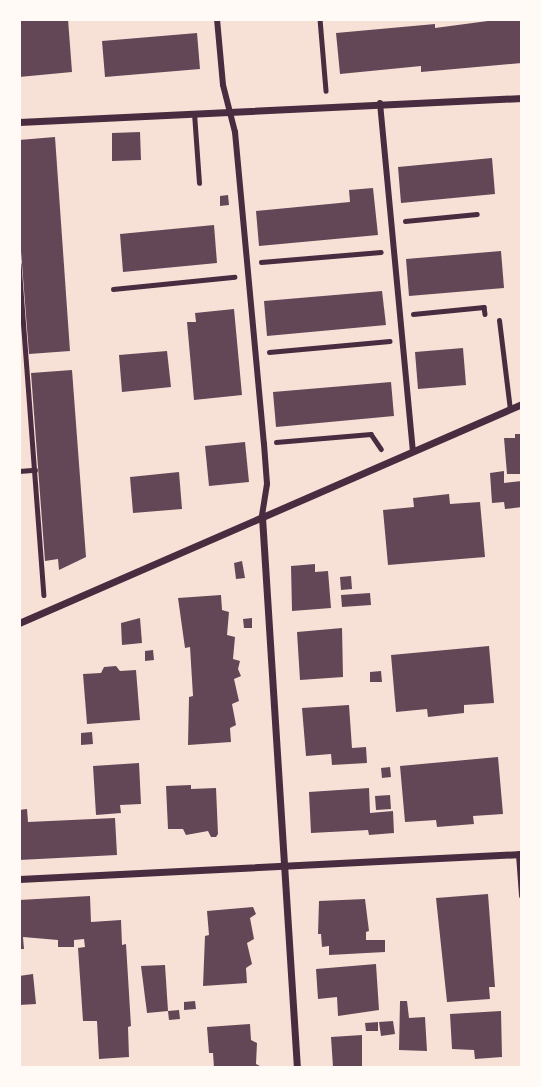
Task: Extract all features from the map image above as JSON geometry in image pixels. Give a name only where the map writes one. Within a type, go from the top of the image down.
[{"type":"street","points":[[217,19],[223,85],[235,132],[264,444],[267,484],[262,517],[297,1068]]},
{"type":"street","points":[[19,122],[522,97]]},
{"type":"street","points":[[380,103],[400,340],[413,451]]},
{"type":"street","points":[[19,623],[522,404]]},
{"type":"street","points":[[19,879],[520,854],[522,895]]},
{"type":"lane","points":[[194,113],[200,183]]},
{"type":"lane","points":[[499,320],[509,409]]},
{"type":"path","points":[[320,19],[328,106]]},
{"type":"path","points":[[390,222],[477,214]]},
{"type":"path","points":[[247,264],[393,251]]},
{"type":"path","points":[[19,264],[46,611]]},
{"type":"path","points":[[113,289],[248,276]]},
{"type":"path","points":[[398,316],[484,307],[486,323],[499,320]]},
{"type":"path","points":[[256,354],[400,340]]},
{"type":"path","points":[[264,444],[372,434],[388,462]]},
{"type":"path","points":[[19,471],[35,470]]},
{"type":"building","points":[[19,19],[68,19],[72,72],[19,77]]},
{"type":"building","points":[[503,19],[522,20],[522,63],[421,72],[421,66],[340,74],[336,33],[435,24],[435,28]]},
{"type":"building","points":[[197,33],[200,69],[105,77],[102,41]]},
{"type":"building","points":[[140,132],[141,160],[112,161],[112,133]]},
{"type":"building","points":[[55,137],[70,351],[29,354],[19,226],[19,140]]},
{"type":"building","points":[[492,158],[495,194],[401,203],[398,167]]},
{"type":"building","points":[[373,188],[378,235],[259,246],[256,211],[350,202],[349,190]]},
{"type":"building","points":[[228,195],[229,205],[220,206],[220,196]]},
{"type":"building","points":[[214,225],[217,263],[123,272],[120,234]]},
{"type":"building","points":[[501,251],[504,288],[409,296],[406,259]]},
{"type":"building","points":[[382,291],[386,325],[267,336],[264,301]]},
{"type":"building","points":[[234,309],[242,395],[194,400],[187,322],[196,322],[195,313]]},
{"type":"building","points":[[463,348],[466,385],[418,389],[415,352]]},
{"type":"building","points":[[167,351],[171,387],[122,392],[119,355]]},
{"type":"building","points":[[72,370],[86,557],[59,570],[58,559],[45,561],[31,373]]},
{"type":"building","points":[[391,382],[394,416],[276,427],[273,392]]},
{"type":"building","points":[[515,434],[522,434],[522,474],[507,474],[504,438],[515,438]]},
{"type":"building","points":[[245,442],[249,482],[209,486],[205,446]]},
{"type":"building","points":[[504,471],[504,483],[522,481],[522,507],[505,509],[504,502],[492,503],[490,473]]},
{"type":"building","points":[[179,472],[182,509],[133,513],[130,477]]},
{"type":"building","points":[[449,494],[450,504],[480,502],[485,557],[388,565],[383,510],[414,507],[413,498]]},
{"type":"building","points":[[242,561],[245,578],[236,579],[234,563]]},
{"type":"building","points":[[315,564],[315,572],[328,571],[331,608],[292,611],[291,566]]},
{"type":"building","points":[[351,576],[352,589],[341,590],[340,577]]},
{"type":"building","points":[[370,593],[371,605],[342,607],[341,595]]},
{"type":"building","points":[[221,595],[222,610],[229,612],[227,635],[235,637],[233,659],[240,661],[238,669],[241,676],[234,679],[239,701],[232,704],[236,725],[230,728],[231,742],[188,745],[189,697],[193,696],[190,647],[185,648],[178,598]]},
{"type":"building","points":[[140,618],[142,643],[122,645],[121,623]]},
{"type":"building","points":[[252,618],[252,628],[244,628],[243,619]]},
{"type":"building","points":[[342,628],[343,677],[300,680],[297,632]]},
{"type":"building","points":[[489,646],[494,703],[464,705],[464,713],[428,717],[427,709],[396,712],[391,655]]},
{"type":"building","points":[[153,650],[154,660],[145,661],[145,651]]},
{"type":"building","points":[[116,666],[120,671],[136,670],[140,720],[87,724],[83,674],[101,673],[104,667]]},
{"type":"building","points":[[381,671],[382,682],[370,682],[370,672]]},
{"type":"building","points":[[349,705],[352,748],[366,747],[367,763],[332,765],[331,754],[306,756],[302,708]]},
{"type":"building","points":[[92,732],[93,744],[81,745],[81,733]]},
{"type":"building","points":[[498,757],[503,814],[473,816],[474,824],[437,827],[436,820],[405,822],[400,766]]},
{"type":"building","points":[[139,763],[141,804],[120,805],[121,813],[96,815],[93,766]]},
{"type":"building","points":[[390,767],[391,777],[382,778],[381,768]]},
{"type":"building","points":[[191,785],[191,789],[216,788],[216,837],[211,837],[208,831],[186,835],[183,829],[168,829],[166,786]]},
{"type":"building","points":[[369,788],[370,813],[393,811],[394,833],[369,835],[368,830],[311,833],[309,792]]},
{"type":"building","points":[[390,795],[391,809],[376,810],[375,796]]},
{"type":"building","points":[[27,809],[28,822],[115,818],[117,855],[19,860],[19,810]]},
{"type":"building","points":[[488,894],[495,987],[489,987],[490,999],[447,1002],[436,898]]},
{"type":"building","points":[[90,896],[91,922],[121,920],[122,945],[126,944],[131,1026],[128,1027],[129,1057],[99,1059],[97,1021],[83,1021],[78,948],[85,947],[84,939],[74,940],[74,947],[58,947],[58,940],[23,937],[24,949],[19,949],[19,900]]},
{"type":"building","points":[[365,899],[369,931],[366,932],[366,940],[385,940],[385,952],[329,955],[329,946],[322,947],[321,934],[318,934],[319,901]]},
{"type":"building","points":[[253,907],[256,914],[250,918],[254,939],[247,943],[252,964],[246,968],[247,983],[203,986],[205,936],[209,935],[207,911]]},
{"type":"building","points":[[376,964],[379,1010],[338,1016],[337,997],[318,999],[316,969]]},
{"type":"building","points":[[165,965],[168,1011],[147,1013],[141,966]]},
{"type":"building","points":[[33,974],[36,1004],[19,1005],[19,976]]},
{"type":"building","points":[[195,1001],[196,1009],[184,1010],[184,1002]]},
{"type":"building","points":[[400,1001],[407,1001],[409,1018],[425,1017],[427,1051],[399,1050]]},
{"type":"building","points":[[179,1010],[180,1019],[169,1020],[168,1011]]},
{"type":"building","points":[[501,1011],[502,1057],[475,1059],[474,1050],[452,1049],[450,1014]]},
{"type":"building","points":[[393,1021],[395,1034],[381,1036],[379,1022]]},
{"type":"building","points":[[378,1022],[378,1031],[366,1031],[365,1023]]},
{"type":"building","points":[[250,1024],[251,1040],[257,1043],[256,1064],[264,1068],[214,1068],[213,1053],[209,1053],[207,1027]]},
{"type":"building","points":[[362,1035],[362,1068],[333,1067],[331,1037]]}]
